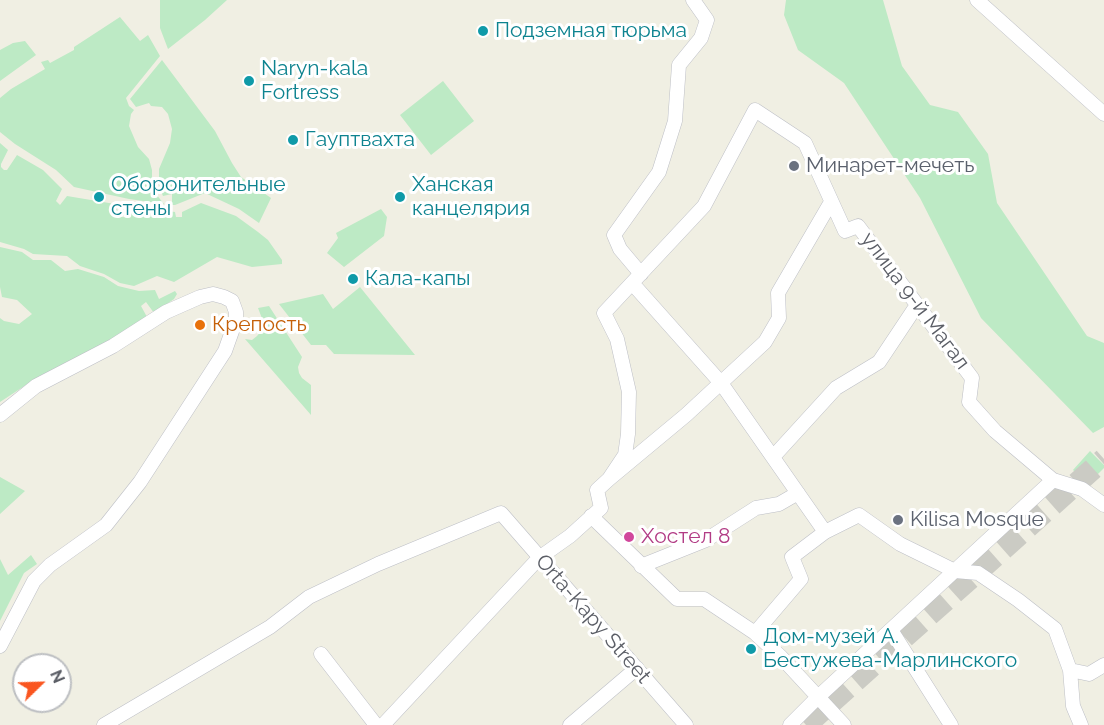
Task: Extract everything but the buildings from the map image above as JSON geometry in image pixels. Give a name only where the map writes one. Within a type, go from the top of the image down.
[{"type":"street","points":[[693,0],[707,20],[701,38],[679,65],[675,121],[659,172],[614,235],[637,278],[721,383],[825,532]]},
{"type":"street","points":[[977,0],[1104,114]]},
{"type":"street","name":"улица 9-й Магал","points":[[637,278],[704,206],[755,110],[805,143],[845,231],[858,226],[972,378],[969,402],[996,431],[1053,480]]},
{"type":"street","points":[[383,725],[539,558],[570,536],[601,508],[597,490],[686,416],[765,342],[779,318],[778,293],[831,202]]},
{"type":"street","points":[[609,479],[625,455],[629,392],[617,339],[604,313],[637,278]]},
{"type":"street","points":[[0,415],[36,386],[113,346],[166,312],[200,297],[213,294],[232,301],[236,320],[225,351],[140,482],[106,525],[50,565],[34,581],[0,646]]},
{"type":"street","points":[[773,457],[836,388],[879,362],[917,305]]},
{"type":"street","points":[[790,725],[1053,480],[1082,489],[1104,505]]},
{"type":"street","points":[[641,566],[706,540],[756,508],[779,504],[798,493]]},
{"type":"street","name":"Orta-Kapy Street","points":[[104,725],[270,627],[309,597],[378,564],[501,513],[687,725]]},
{"type":"street","points":[[755,633],[801,579],[792,557],[825,532],[859,515],[900,544],[955,571],[978,573],[1055,629],[1070,670],[1073,706],[1081,725]]},
{"type":"street","points":[[591,516],[677,599],[704,599],[755,633],[781,657],[844,725]]},
{"type":"street","points":[[891,630],[951,725]]},
{"type":"street","points":[[321,654],[376,725]]},
{"type":"street","points":[[1070,670],[1089,674],[1104,665]]},
{"type":"street","points":[[570,725],[637,668]]},
{"type":"green space","points":[[160,0],[227,0],[168,49],[160,28]]},
{"type":"green space","points":[[786,0],[883,0],[902,66],[930,105],[958,112],[988,154],[997,203],[1087,336],[1104,343],[1104,427],[1093,433],[981,318],[920,198],[844,83],[798,50],[784,15]]},
{"type":"green space","points":[[120,17],[140,41],[148,35],[160,56],[126,98],[129,106],[134,110],[129,126],[138,147],[149,159],[152,170],[152,189],[164,204],[74,187],[56,170],[0,132],[0,98],[45,69],[41,62],[48,60],[50,63],[74,50],[74,47]]},
{"type":"green space","points":[[25,41],[36,55],[0,81],[0,50],[13,43]]},
{"type":"green space","points":[[162,60],[215,131],[241,177],[271,198],[259,223],[239,209],[205,193],[175,205],[172,205],[172,194],[163,196],[159,187],[159,169],[170,143],[172,129],[168,114],[162,107],[151,106],[149,103],[136,107],[130,99]]},
{"type":"green space","points":[[443,81],[474,121],[431,155],[400,115]]},
{"type":"green space","points":[[0,143],[8,150],[1,167],[7,170],[17,155],[43,170],[62,189],[56,201],[60,205],[67,196],[115,204],[120,217],[126,217],[127,206],[175,212],[176,217],[182,217],[182,212],[201,203],[236,216],[258,232],[268,240],[282,260],[282,264],[252,267],[217,257],[174,282],[157,276],[134,286],[120,283],[104,274],[80,266],[67,256],[33,254],[0,242]]},
{"type":"green space","points":[[381,209],[387,217],[384,236],[344,267],[327,253],[338,238],[336,233]]},
{"type":"green space","points":[[0,247],[22,252],[33,260],[51,260],[65,271],[78,269],[104,277],[118,286],[139,291],[155,290],[159,299],[175,291],[177,294],[174,299],[154,313],[146,302],[141,306],[147,317],[111,344],[32,381],[0,402],[0,318],[19,324],[32,314],[17,300],[2,297]]},
{"type":"green space","points":[[360,287],[415,355],[334,354],[326,345],[311,345],[279,304],[323,294],[333,309]]},
{"type":"green space","points":[[269,306],[302,357],[298,367],[302,378],[311,385],[311,415],[245,339],[252,340],[262,330],[263,321],[258,308]]},
{"type":"green space","points":[[1090,451],[1104,465],[1104,468],[1088,484],[1073,470]]},
{"type":"green space","points":[[0,477],[25,491],[0,514]]},
{"type":"green space","points":[[31,555],[37,564],[24,573],[0,621],[0,559],[8,575]]},
{"type":"tunnel","points":[[806,725],[1104,459]]},
{"type":"place","name":"Подземная тюрьма","points":[[483,31]]},
{"type":"place","name":"Naryn-kala Fortress","points":[[249,81]]},
{"type":"place","name":"Гауптвахта","points":[[293,140]]},
{"type":"place","name":"Минарет-мечеть","points":[[794,166]]},
{"type":"place","name":"Оборонительные стены","points":[[99,197]]},
{"type":"place","name":"Ханская канцелярия","points":[[400,197]]},
{"type":"place","name":"Кала-капы","points":[[353,279]]},
{"type":"place","name":"Крепость","points":[[200,325]]},
{"type":"place","name":"Kilisa Mosque","points":[[898,520]]},
{"type":"place","name":"Хостел 8","points":[[629,537]]},
{"type":"place","name":"Дом-музей А. Бестужева-Марлинского","points":[[751,649]]}]
